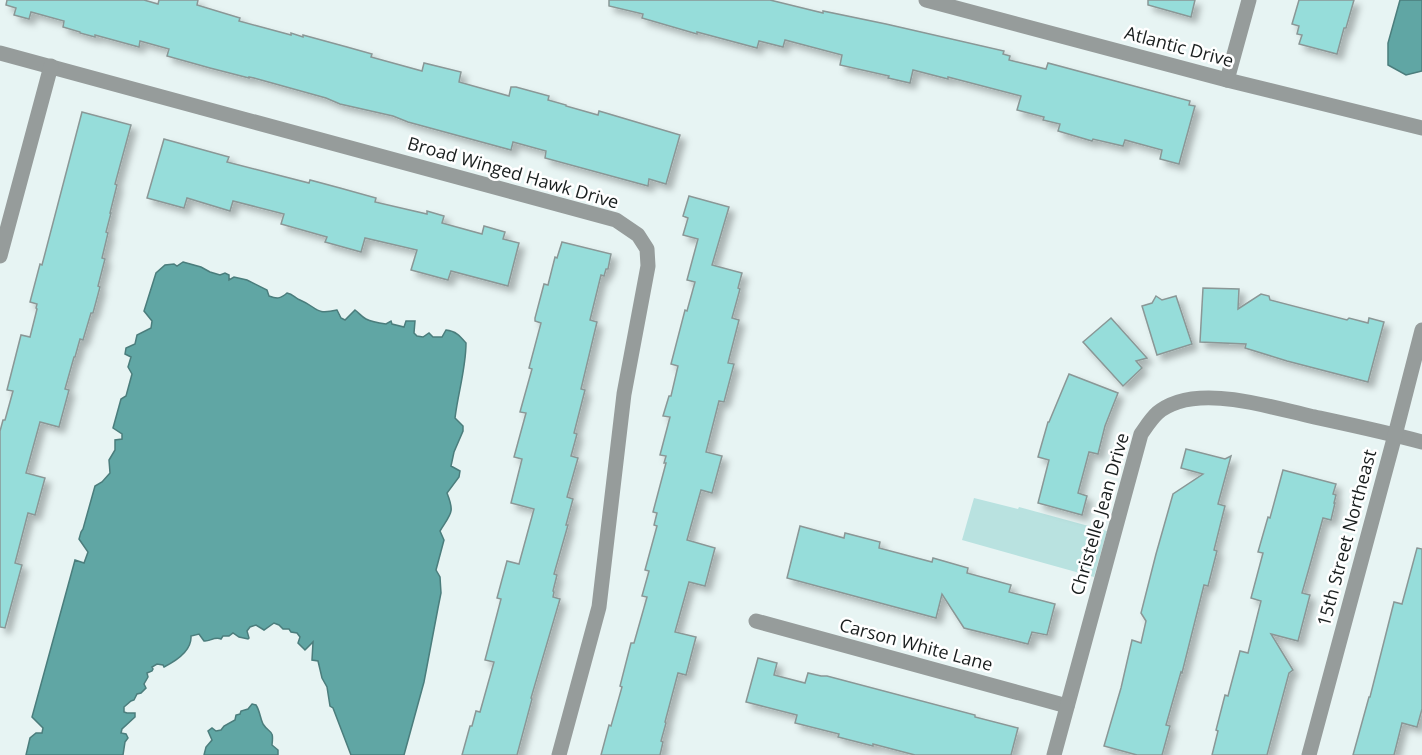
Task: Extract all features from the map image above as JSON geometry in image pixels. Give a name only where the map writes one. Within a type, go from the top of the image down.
[{"type":"street","name":"Atlantic Drive","points":[[926,0],[1227,80],[1422,128]]},
{"type":"street","points":[[1227,80],[1249,0]]},
{"type":"street","name":"Broad Winged Hawk Drive","points":[[0,53],[616,220],[638,235],[647,249],[648,266],[624,394],[599,607],[559,755]]},
{"type":"street","points":[[0,256],[51,66]]},
{"type":"street","name":"15th Street Northeast","points":[[1309,755],[1422,330]]},
{"type":"street","name":"Christelle Jean Drive","points":[[1054,755],[1141,434],[1155,413],[1178,402],[1206,398],[1238,400],[1422,442]]},
{"type":"street","name":"Carson White Lane","points":[[756,621],[1067,706]]},
{"type":"shaded area","points":[[1400,0],[1422,0],[1422,71],[1406,75],[1388,65],[1388,43]]},
{"type":"shaded area","points":[[183,262],[220,275],[225,273],[229,275],[229,280],[234,277],[247,280],[267,290],[269,296],[272,297],[280,297],[287,293],[317,310],[337,310],[341,318],[345,320],[355,310],[366,319],[378,323],[386,324],[391,321],[392,324],[404,327],[406,321],[415,321],[414,333],[417,336],[423,337],[429,333],[433,337],[442,337],[446,330],[460,336],[466,343],[455,418],[463,426],[463,431],[451,466],[460,471],[459,477],[447,493],[451,509],[440,531],[444,540],[436,570],[440,577],[441,593],[424,682],[404,755],[351,755],[333,708],[330,706],[327,687],[318,661],[312,660],[313,642],[305,650],[298,643],[300,637],[297,633],[283,629],[274,623],[264,630],[256,625],[250,627],[247,631],[248,639],[233,633],[221,639],[206,641],[199,634],[191,636],[189,646],[178,659],[164,667],[157,664],[152,667],[152,671],[147,673],[148,677],[144,684],[146,688],[124,707],[124,712],[135,713],[135,717],[122,729],[121,733],[126,734],[128,738],[123,755],[26,755],[30,738],[36,733],[42,733],[43,728],[32,717],[75,560],[84,563],[88,552],[79,539],[81,532],[95,486],[110,473],[109,460],[115,450],[115,440],[122,439],[122,434],[113,428],[121,399],[126,396],[132,374],[128,367],[131,357],[125,354],[126,348],[135,344],[137,335],[151,328],[152,321],[144,311],[156,273],[165,265],[177,266]]},
{"type":"shaded area","points":[[974,498],[1018,509],[1019,507],[1107,531],[1094,577],[962,540]]},
{"type":"shaded area","points":[[252,704],[256,705],[263,724],[272,734],[272,745],[278,750],[278,755],[204,755],[206,747],[212,740],[208,731],[212,728],[216,731],[221,730],[235,720],[236,715],[248,709]]},
{"type":"building","points":[[7,0],[144,0],[158,4],[159,0],[198,0],[197,5],[240,18],[239,21],[347,47],[372,54],[371,57],[422,71],[424,63],[461,72],[459,82],[509,96],[511,87],[516,87],[549,96],[548,100],[566,106],[598,115],[599,111],[680,135],[666,184],[649,179],[648,186],[545,158],[546,151],[513,142],[511,150],[167,56],[169,49],[140,41],[139,47],[95,35],[95,37],[63,27],[64,21],[31,12],[29,19],[14,15],[16,8],[6,5]]},
{"type":"building","points":[[609,0],[770,0],[1004,51],[1003,54],[1010,56],[1009,60],[1046,69],[1048,63],[1190,101],[1189,105],[1195,106],[1179,164],[1160,159],[1162,150],[1125,140],[1123,146],[1093,139],[1092,141],[1058,131],[1060,124],[1017,110],[1021,96],[913,70],[910,83],[888,78],[889,76],[840,65],[842,55],[785,40],[783,47],[759,41],[757,48],[642,18],[643,14],[609,6]]},
{"type":"building","points":[[1148,0],[1195,0],[1191,17],[1148,5]]},
{"type":"building","points":[[1299,0],[1354,0],[1337,54],[1299,44],[1302,35],[1297,34],[1299,26],[1292,24]]},
{"type":"building","points":[[82,112],[131,125],[115,184],[117,185],[102,258],[105,259],[98,286],[100,287],[83,340],[80,339],[74,357],[65,389],[69,390],[59,427],[40,422],[26,473],[45,478],[35,515],[28,513],[15,563],[22,565],[5,628],[0,627],[0,431],[13,391],[7,390],[21,335],[30,337],[37,304],[30,302],[40,264],[42,265]]},
{"type":"building","points":[[164,139],[229,157],[227,162],[309,183],[310,180],[340,188],[376,198],[375,202],[444,216],[442,223],[482,234],[484,226],[505,232],[503,239],[519,243],[508,286],[451,271],[448,280],[411,270],[417,250],[365,238],[361,252],[325,242],[327,237],[281,224],[284,214],[233,201],[230,211],[187,198],[184,208],[147,198]]},
{"type":"building","points":[[689,196],[729,207],[712,265],[742,273],[732,318],[739,320],[728,363],[734,364],[724,402],[719,401],[706,452],[722,456],[712,493],[701,490],[687,540],[715,548],[705,586],[689,582],[675,632],[696,637],[686,675],[678,673],[665,722],[660,755],[601,755],[622,687],[620,686],[631,643],[634,643],[647,597],[642,596],[649,571],[645,570],[657,526],[654,525],[657,513],[653,512],[666,463],[664,463],[666,456],[660,455],[670,417],[663,416],[669,396],[671,396],[678,366],[671,364],[695,282],[687,280],[698,239],[683,235],[688,218],[683,216]]},
{"type":"building","points":[[562,242],[611,254],[608,269],[604,276],[601,275],[590,320],[597,322],[581,389],[585,390],[574,433],[577,434],[571,456],[578,458],[567,497],[573,499],[554,574],[557,575],[553,597],[560,599],[517,755],[462,755],[476,711],[480,712],[494,662],[485,660],[501,599],[497,598],[507,561],[519,564],[534,509],[511,503],[522,459],[514,457],[526,413],[520,412],[532,369],[529,368],[541,323],[535,321],[535,318],[544,284],[548,285],[555,257],[557,258]]},
{"type":"building","points":[[1203,288],[1239,289],[1238,309],[1261,294],[1269,296],[1270,300],[1347,320],[1349,318],[1368,323],[1369,318],[1384,322],[1368,382],[1245,348],[1246,344],[1200,342]]},
{"type":"building","points":[[1156,296],[1162,300],[1176,296],[1192,344],[1157,355],[1142,306],[1152,303]]},
{"type":"building","points":[[1111,318],[1147,358],[1136,361],[1142,368],[1123,386],[1083,342]]},
{"type":"building","points":[[1069,374],[1118,393],[1105,426],[1098,454],[1089,452],[1078,493],[1087,496],[1082,515],[1038,503],[1049,460],[1038,457],[1048,422]]},
{"type":"building","points":[[1186,449],[1225,459],[1231,456],[1218,504],[1225,506],[1208,586],[1204,585],[1182,673],[1166,725],[1170,726],[1162,755],[1137,755],[1104,746],[1132,640],[1141,643],[1146,621],[1141,613],[1173,494],[1203,474],[1181,468]]},
{"type":"building","points":[[1283,470],[1336,484],[1331,520],[1323,518],[1302,593],[1310,595],[1298,641],[1271,634],[1293,670],[1289,673],[1267,755],[1212,755],[1225,695],[1228,696],[1240,651],[1248,653],[1261,601],[1251,598],[1263,553],[1258,552]]},
{"type":"building","points":[[800,526],[844,538],[845,533],[880,542],[879,548],[932,562],[933,558],[968,568],[967,573],[1011,585],[1009,592],[1055,604],[1047,635],[1032,632],[1028,644],[964,628],[942,594],[936,618],[787,578]]},
{"type":"building","points":[[1417,548],[1422,549],[1422,709],[1417,727],[1402,723],[1394,755],[1353,755],[1394,602],[1402,604]]},
{"type":"building","points":[[758,658],[777,663],[774,675],[805,683],[808,673],[827,676],[1018,728],[1011,755],[915,755],[838,737],[839,734],[795,723],[797,715],[746,702]]}]
